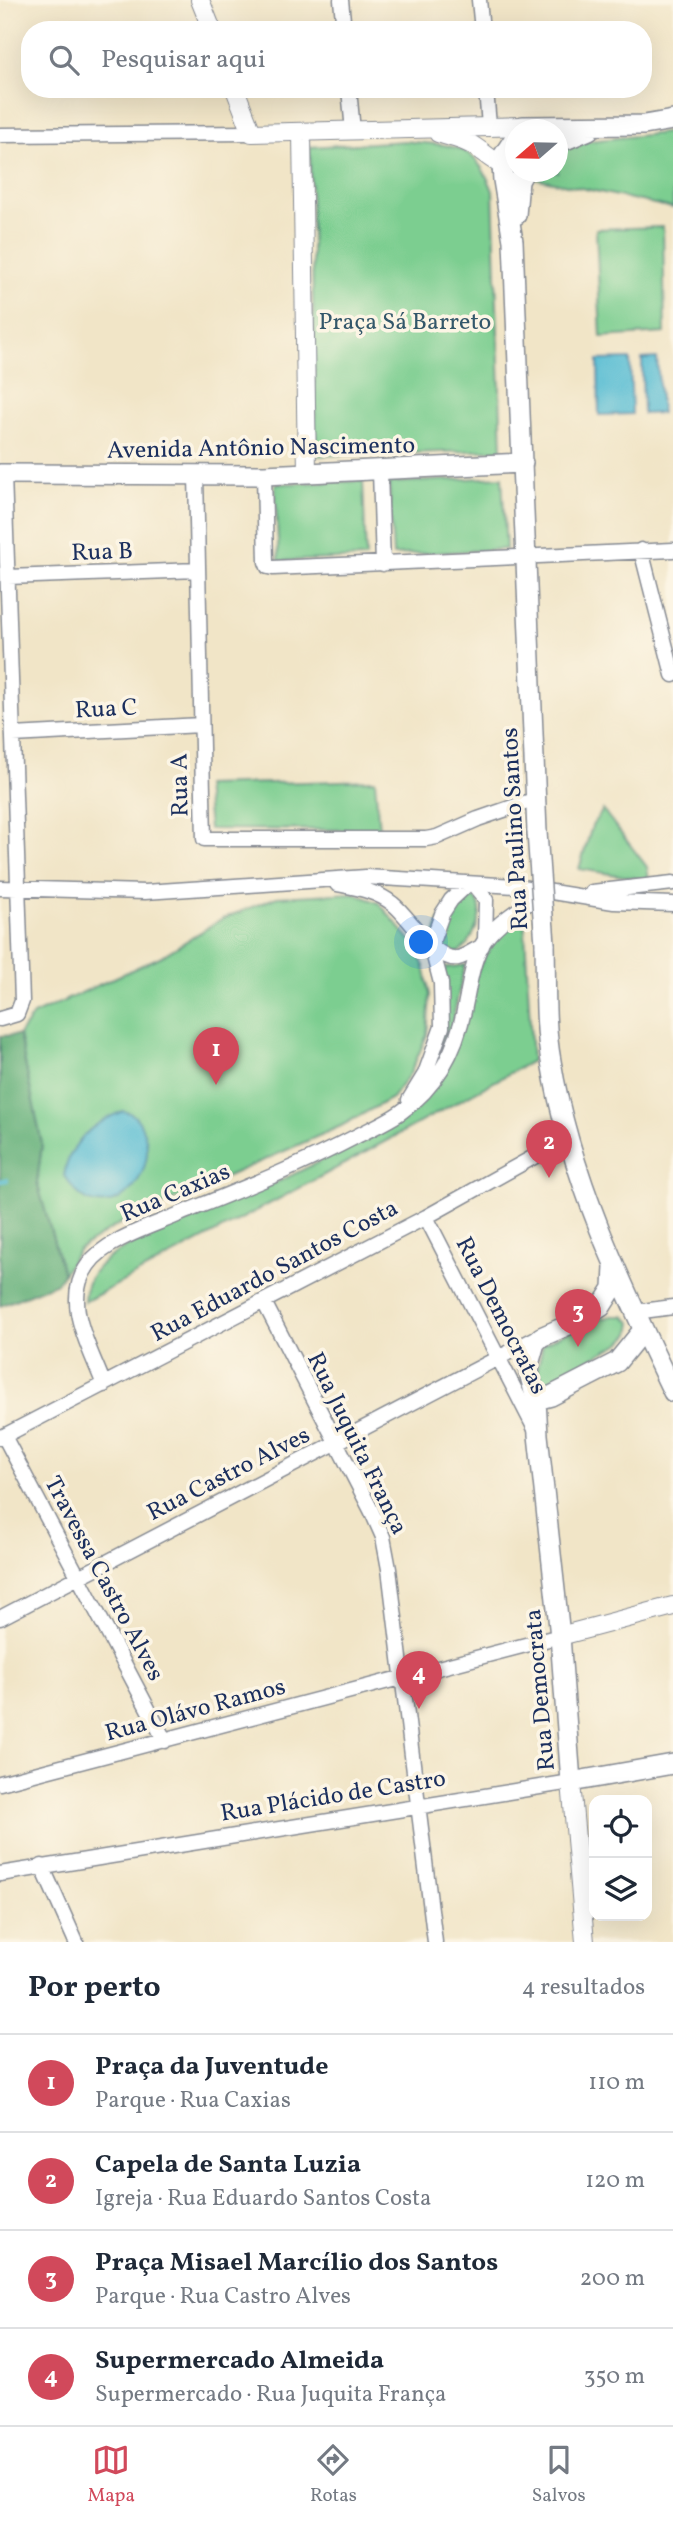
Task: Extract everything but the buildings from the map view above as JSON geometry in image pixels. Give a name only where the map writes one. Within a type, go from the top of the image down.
[{"type":"main road","points":[[568,127],[644,125],[673,120]]},
{"type":"main road","points":[[568,139],[599,125]]},
{"type":"main road","name":"Rua Paulino Santos","points":[[505,175],[503,180],[513,241],[537,832],[551,1062],[568,1138],[614,1266],[673,1392]]},
{"type":"main road","name":"Rua Paulino Santos","points":[[513,241],[519,182]]},
{"type":"main road","name":"Avenida Antônio Nascimento","points":[[2,474],[264,475],[523,463]]},
{"type":"main road","points":[[580,1320],[601,1307],[609,1297],[613,1288],[614,1266]]},
{"type":"main road","points":[[552,1330],[580,1320],[635,1312]]},
{"type":"main road","name":"Rua Democrata","points":[[552,1330],[535,1343],[529,1372],[536,1400],[560,1636],[571,1782]]},
{"type":"main road","points":[[536,1400],[551,1396],[617,1362],[643,1330]]},
{"type":"main road","name":"Rua Plácido de Castro","points":[[571,1782],[673,1764]]},
{"type":"street","points":[[200,0],[208,21]]},
{"type":"street","points":[[341,0],[343,21]]},
{"type":"street","points":[[480,0],[481,21]]},
{"type":"street","points":[[238,98],[252,134]]},
{"type":"street","points":[[350,98],[353,131]]},
{"type":"street","points":[[487,98],[489,126]]},
{"type":"street","points":[[0,135],[252,134],[489,126],[505,128]]},
{"type":"street","points":[[418,128],[463,141],[505,164]]},
{"type":"street","points":[[302,133],[307,473]]},
{"type":"street","points":[[380,471],[383,564]]},
{"type":"street","points":[[0,1019],[17,1014],[22,1001],[19,888],[7,753],[13,736],[4,613],[8,577],[2,474]]},
{"type":"street","name":"Rua A","points":[[196,475],[204,839],[426,839],[536,799]]},
{"type":"street","points":[[264,475],[268,567],[673,550]]},
{"type":"street","points":[[641,550],[673,675]]},
{"type":"street","name":"Rua B","points":[[8,577],[198,570]]},
{"type":"street","name":"Rua C","points":[[13,736],[201,725]]},
{"type":"street","points":[[0,888],[145,892],[366,877],[548,891],[614,902],[673,904]]},
{"type":"street","points":[[322,880],[383,897],[395,905],[431,945],[454,958],[484,943],[486,900],[471,884]]},
{"type":"street","points":[[569,894],[673,883]]},
{"type":"street","points":[[431,945],[442,914],[451,900],[471,884]]},
{"type":"street","name":"Rua Caxias","points":[[104,1385],[76,1303],[77,1283],[94,1257],[102,1250],[139,1232],[309,1161],[400,1113],[427,1091],[447,1060],[458,1037],[471,978],[484,943],[503,922],[548,891]]},
{"type":"street","name":"Rua Caxias","points":[[400,1113],[425,1074],[436,1050],[442,1027],[441,983],[431,945]]},
{"type":"street","name":"Rua Eduardo Santos Costa","points":[[2,1437],[426,1217],[568,1138]]},
{"type":"street","name":"Rua Democratas","points":[[426,1217],[538,1435]]},
{"type":"street","name":"Rua Juquita França","points":[[264,1302],[383,1537],[435,1942]]},
{"type":"street","points":[[635,1312],[673,1307]]},
{"type":"street","name":"Rua Castro Alves","points":[[0,1618],[552,1330]]},
{"type":"street","name":"Travessa Castro Alves","points":[[2,1437],[79,1576],[165,1741]]},
{"type":"street","points":[[560,1636],[673,1606]]},
{"type":"street","name":"Rua Olávo Ramos","points":[[0,1783],[560,1636]]},
{"type":"street","name":"Rua Plácido de Castro","points":[[0,1874],[571,1782]]},
{"type":"street","name":"Rua Democrata","points":[[571,1782],[585,1942]]},
{"type":"street","points":[[42,1866],[76,1942]]},
{"type":"green space","points":[[673,132],[673,208],[553,182],[568,182],[568,147],[579,142]]},
{"type":"green space","name":"Praça Sá Barreto","points":[[405,141],[449,146],[469,154],[486,174],[493,191],[502,450],[316,456],[310,147]]},
{"type":"green space","points":[[663,227],[665,333],[601,337],[596,229]]},
{"type":"green space","points":[[502,477],[506,549],[393,555],[389,483]]},
{"type":"green space","points":[[363,481],[366,558],[279,561],[275,484]]},
{"type":"green space","points":[[375,780],[379,830],[209,829],[205,785]]},
{"type":"green space","points":[[603,810],[647,867],[649,880],[579,869],[592,826]]},
{"type":"green space","points":[[354,893],[379,903],[412,942],[424,966],[430,995],[427,1035],[411,1072],[392,1098],[341,1126],[119,1224],[78,1250],[63,1274],[37,1182],[42,1144],[19,1035],[33,1015],[162,956],[222,919],[277,897]]},
{"type":"green space","points":[[465,893],[478,902],[480,914],[472,936],[464,948],[448,954],[434,940],[439,921]]},
{"type":"green space","points":[[524,913],[532,1061],[84,1302],[85,1291],[93,1273],[115,1253],[282,1180],[351,1146],[443,1075],[475,975],[495,935]]},
{"type":"green space","points":[[465,965],[448,1041],[441,1058],[426,1080],[437,1056],[444,968]]},
{"type":"green space","points":[[19,1035],[42,1144],[37,1182],[63,1274],[57,1283],[0,1306],[0,1036]]},
{"type":"green space","points":[[612,1316],[624,1316],[632,1323],[630,1334],[621,1343],[547,1382],[535,1379],[543,1344],[580,1325]]},
{"type":"water","points":[[657,358],[661,413],[643,414],[642,359]]},
{"type":"water","points":[[630,359],[632,414],[599,415],[598,360]]},
{"type":"water","points":[[123,1111],[137,1119],[147,1143],[142,1174],[123,1197],[96,1203],[82,1197],[64,1176],[67,1164],[71,1153],[84,1135],[101,1121]]},
{"type":"waterway","points":[[0,1181],[7,1180]]},
{"type":"place","name":"Praça da Juventude","points":[[216,1085]]},
{"type":"place","name":"Capela de Santa Luzia","points":[[549,1178]]},
{"type":"place","name":"Praça Misael Marcílio dos Santos","points":[[578,1347]]},
{"type":"place","name":"Supermercado Almeida","points":[[419,1709]]}]
